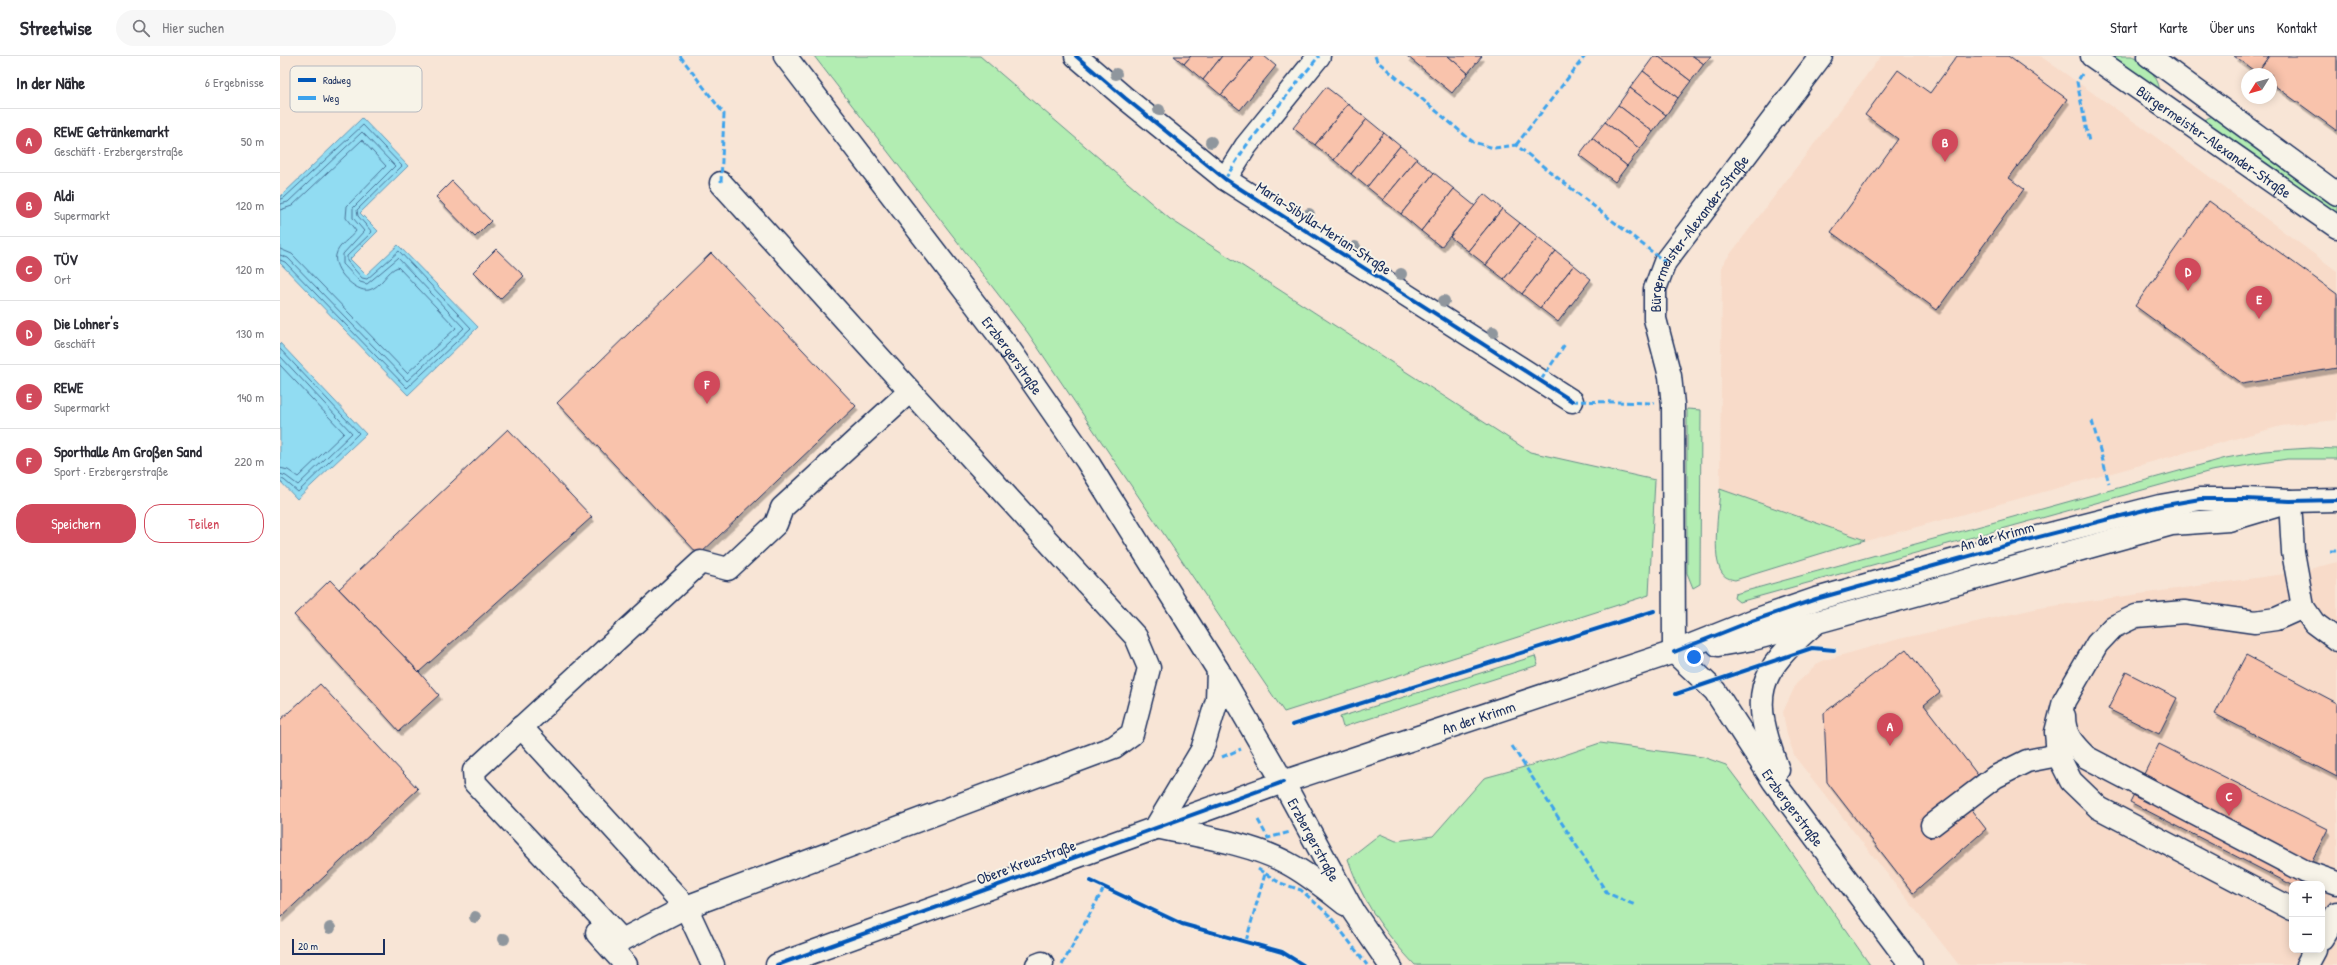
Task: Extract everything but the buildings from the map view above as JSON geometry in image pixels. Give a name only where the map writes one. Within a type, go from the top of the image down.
[{"type":"street","name":"Erzbergerstraße","points":[[785,56],[1008,347],[1087,461],[1218,670],[1283,782],[1353,911],[1390,965]]},
{"type":"street","name":"Maria-Sibylla-Merian-Straße","points":[[1076,56],[1225,179],[1572,401]]},
{"type":"street","points":[[1225,179],[1246,146],[1319,56]]},
{"type":"street","name":"Bürgermeister-Alexander-Straße","points":[[1674,652],[1672,405],[1670,376],[1655,319],[1655,289],[1665,262],[1821,56]]},
{"type":"street","name":"Bürgermeister-Alexander-Straße","points":[[2092,56],[2337,227]]},
{"type":"street","name":"Bürgermeister-Alexander-Straße","points":[[2149,56],[2337,194]]},
{"type":"street","points":[[2171,112],[2190,86]]},
{"type":"street","points":[[721,183],[1136,637],[1149,668],[1132,734],[1114,747],[686,907],[622,940],[475,783],[474,771],[701,562],[728,569],[776,524],[782,508],[910,391]]},
{"type":"street","name":"An der Krimm","points":[[1283,782],[1674,652],[1752,621],[1816,599],[2019,542],[2160,506],[2200,499],[2246,498],[2290,502],[2337,500]]},
{"type":"street","points":[[2290,502],[2293,552],[2303,607],[2314,623],[2337,640]]},
{"type":"street","name":"An der Krimm","points":[[1674,652],[1753,639],[2172,524],[2230,520],[2290,502]]},
{"type":"street","points":[[2289,907],[2100,808],[2071,781],[2058,755],[2056,732],[2064,701],[2097,644],[2113,628],[2136,616],[2184,612],[2254,622],[2276,620],[2303,607]]},
{"type":"street","points":[[1798,817],[1768,742],[1761,713],[1761,697],[1765,680],[1774,663],[1795,641],[1817,622]]},
{"type":"street","name":"Erzbergerstraße","points":[[1674,652],[1715,691],[1798,817],[1911,965]]},
{"type":"street","points":[[1218,670],[1217,700],[1202,750],[1156,827],[1244,848],[1287,862],[1316,881],[1353,911]]},
{"type":"street","points":[[2064,701],[2064,728],[2072,743],[2086,757],[2306,872],[2337,883]]},
{"type":"street","points":[[521,728],[686,907],[713,965]]},
{"type":"street","points":[[1932,825],[1995,777],[2027,761],[2058,755]]},
{"type":"street","name":"Obere Kreuzstraße","points":[[776,965],[1283,782]]},
{"type":"street","points":[[467,790],[626,965]]},
{"type":"street","points":[[2307,965],[2313,953]]},
{"type":"shaded area","points":[[1881,56],[2040,56],[2153,135],[2337,271],[2337,420],[2281,426],[1866,541],[1720,489],[1722,265]]},
{"type":"shaded area","points":[[2337,562],[2337,965],[1959,965],[1795,757],[1787,735],[1783,712],[1796,684],[1821,661],[1899,639],[2039,608],[2298,572]]},
{"type":"green space","points":[[814,56],[980,56],[1170,219],[1530,452],[1655,480],[1649,595],[1284,712],[1028,333]]},
{"type":"green space","points":[[2104,56],[2132,56],[2141,61],[2155,76],[2158,82],[2159,92]]},
{"type":"green space","points":[[2213,116],[2337,201],[2337,221],[2200,126],[2203,120]]},
{"type":"green space","points":[[1687,409],[1701,410],[1700,584],[1693,588],[1687,573]]},
{"type":"green space","points":[[2311,448],[2337,449],[2337,459],[2287,459],[2211,471],[1739,602],[1734,598],[1735,594],[2226,458],[2264,451]]},
{"type":"green space","points":[[1720,489],[1865,540],[1735,580],[1729,579],[1722,573],[1717,556],[1716,532]]},
{"type":"green space","points":[[1535,656],[1538,665],[1343,727],[1340,717]]},
{"type":"green space","points":[[1600,743],[1703,757],[1726,765],[1785,843],[1870,965],[1415,965],[1393,940],[1375,916],[1360,889],[1348,859],[1380,834],[1396,841],[1433,836],[1484,778],[1550,760]]},
{"type":"water","points":[[362,118],[408,166],[360,213],[378,231],[350,259],[366,275],[398,245],[478,327],[408,395],[280,263],[280,197]]},
{"type":"water","points":[[280,343],[366,434],[297,499],[280,481]]},
{"type":"marked path","points":[[680,56],[724,114],[721,183]]},
{"type":"marked path","points":[[1225,179],[1246,146],[1319,56]]},
{"type":"marked path","points":[[1375,56],[1377,61],[1473,142],[1494,148],[1516,145],[1665,262]]},
{"type":"marked path","points":[[1516,145],[1585,56]]},
{"type":"marked path","points":[[2082,74],[2077,82],[2089,142]]},
{"type":"marked path","points":[[1541,380],[1565,344]]},
{"type":"marked path","points":[[1572,401],[1655,403]]},
{"type":"marked path","points":[[2092,421],[2109,483]]},
{"type":"marked path","points":[[2330,551],[2337,551]]},
{"type":"marked path","points":[[1512,746],[1607,893],[1635,905]]},
{"type":"marked path","points":[[1222,757],[1241,749]]},
{"type":"marked path","points":[[1258,820],[1268,838],[1290,832]]},
{"type":"marked path","points":[[1258,869],[1280,883],[1301,890],[1329,915],[1367,965]]},
{"type":"marked path","points":[[1246,941],[1265,874]]},
{"type":"marked path","points":[[1062,965],[1104,888]]},
{"type":"cycle path","points":[[1076,56],[1225,179],[1572,401]]},
{"type":"cycle path","points":[[1674,652],[1752,621],[1816,599],[2019,542],[2160,506],[2200,499],[2290,501],[2337,500]]},
{"type":"cycle path","points":[[1292,725],[1654,611]]},
{"type":"cycle path","points":[[1676,694],[1812,648],[1834,650]]},
{"type":"cycle path","points":[[777,965],[1283,782]]},
{"type":"cycle path","points":[[1091,881],[1182,924],[1282,952],[1303,965]]},
{"type":"place","name":"Aldi","points":[[1945,162]]},
{"type":"place","name":"Die Lohner's","points":[[2188,291]]},
{"type":"place","name":"REWE","points":[[2259,319]]},
{"type":"place","name":"Sporthalle Am Großen Sand","points":[[707,404]]},
{"type":"place","name":"REWE Getränkemarkt","points":[[1890,746]]},
{"type":"place","name":"TÜV","points":[[2229,816]]}]
